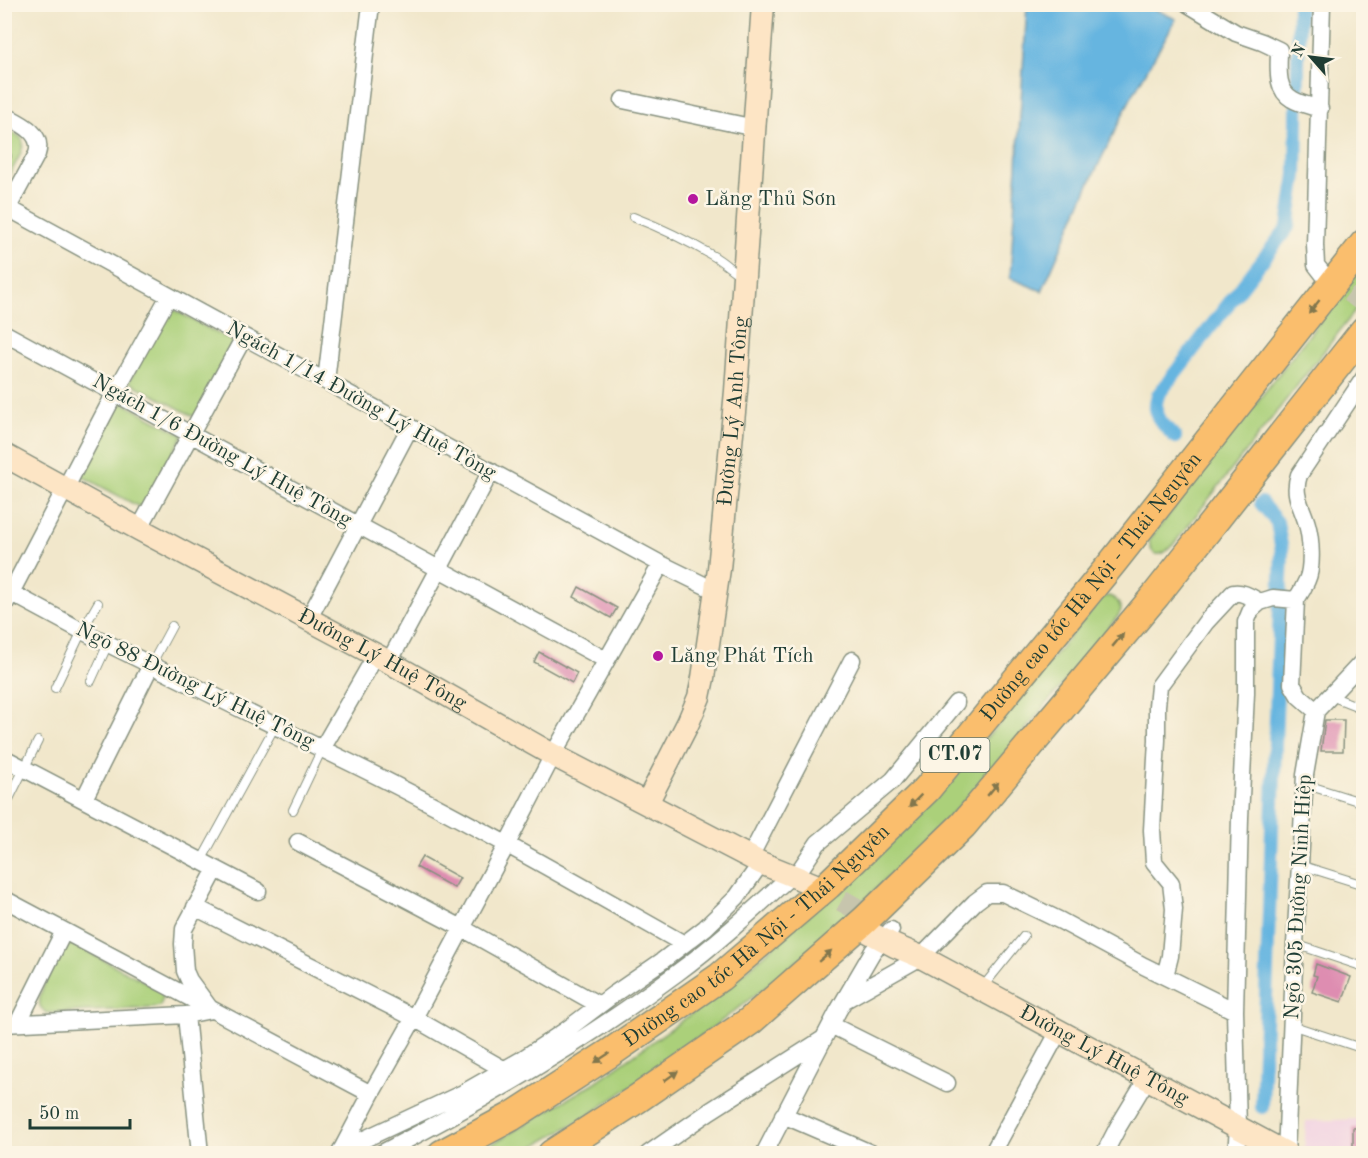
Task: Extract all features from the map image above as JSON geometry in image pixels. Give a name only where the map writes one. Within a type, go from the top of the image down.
[{"type":"highway","name":"Đường cao tốc Hà Nội - Thái Nguyên","points":[[442,1154],[511,1117],[610,1053],[720,977],[828,885],[911,805],[927,789],[1113,562],[1364,244]]},
{"type":"highway","name":"CT.07","points":[[552,1154],[750,1021],[865,920],[963,825],[1156,595],[1364,331]]},
{"type":"main road","name":"Đường Lý Anh Tông","points":[[647,803],[697,703],[716,591],[735,402],[763,4]]},
{"type":"main road","name":"Đường Lý Huệ Tông","points":[[4,455],[309,618],[553,755],[799,884]]},
{"type":"main road","name":"Đường Lý Huệ Tông","points":[[879,930],[921,957],[1286,1153]]},
{"type":"street","points":[[326,381],[371,4]]},
{"type":"street","points":[[1188,4],[1236,33],[1279,50],[1279,80],[1282,90],[1291,99],[1320,109]]},
{"type":"street","points":[[1322,4],[1315,245],[1316,265],[1323,274]]},
{"type":"street","points":[[623,100],[754,128]]},
{"type":"street","points":[[4,115],[24,125],[35,136],[39,147],[6,212]]},
{"type":"street","name":"Ngách 1/14 Đường Lý Huệ Tông","points":[[6,212],[169,296],[661,564],[716,591]]},
{"type":"street","points":[[7,596],[169,296]]},
{"type":"street","name":"Ngách 1/6 Đường Lý Huệ Tông","points":[[4,333],[606,660]]},
{"type":"street","points":[[139,529],[244,337]]},
{"type":"street","points":[[1364,378],[1299,475],[1296,483],[1296,495],[1308,526],[1310,557],[1308,578],[1293,600],[1292,684],[1299,696],[1316,711],[1364,660]]},
{"type":"street","points":[[309,618],[410,427]]},
{"type":"street","name":"Ngõ 88 Đường Lý Huệ Tông","points":[[7,596],[322,748],[383,659],[439,569],[491,471]]},
{"type":"street","points":[[337,1151],[414,1018],[553,755],[661,564]]},
{"type":"street","points":[[1165,976],[1170,956],[1174,909],[1171,883],[1154,862],[1153,851],[1159,686],[1206,622],[1233,593],[1267,600],[1293,600]]},
{"type":"street","points":[[1236,1154],[1238,1128],[1234,1011],[1246,693],[1246,622],[1251,610],[1267,600]]},
{"type":"street","points":[[337,1151],[463,1093],[521,1060],[565,1031],[705,928],[737,897],[852,660]]},
{"type":"street","points":[[84,799],[151,665]]},
{"type":"street","points":[[380,1154],[448,1119],[577,1043],[678,973],[741,921],[799,884],[818,843],[893,780],[956,703]]},
{"type":"street","name":"Ngõ 305 Đường Ninh Hiệp","points":[[1286,1153],[1294,944],[1304,784],[1316,711]]},
{"type":"street","points":[[322,748],[507,844],[684,944]]},
{"type":"street","points":[[4,758],[258,891]]},
{"type":"street","points":[[298,842],[462,928],[599,1005]]},
{"type":"street","points":[[208,865],[195,907],[184,929],[183,944],[185,971],[211,1010]]},
{"type":"street","points":[[845,1000],[921,957],[981,897],[987,893],[1003,893],[1234,1011]]},
{"type":"street","points":[[4,899],[371,1094]]},
{"type":"street","points":[[195,907],[414,1018],[503,1069]]},
{"type":"street","points":[[764,1154],[873,951],[879,930]]},
{"type":"street","points":[[11,1023],[64,931]]},
{"type":"street","points":[[149,1017],[158,1013],[166,1004],[167,995],[162,981]]},
{"type":"street","points":[[11,1023],[186,1015],[211,1010]]},
{"type":"street","points":[[186,1015],[200,1154]]},
{"type":"street","points":[[992,1154],[1059,1031]]},
{"type":"street","points":[[828,1032],[947,1083]]},
{"type":"street","points":[[648,1154],[828,1032]]},
{"type":"street","points":[[1104,1154],[1147,1079]]},
{"type":"street","points":[[783,1115],[873,1154]]},
{"type":"street","points":[[1118,1127],[1119,1154]]},
{"type":"lane","points":[[4,155],[7,156],[4,162]]},
{"type":"lane","points":[[633,217],[683,239],[717,258],[744,277]]},
{"type":"lane","points":[[55,688],[98,603]]},
{"type":"lane","points":[[151,665],[172,626]]},
{"type":"lane","points":[[91,681],[108,644]]},
{"type":"lane","points":[[1331,696],[1364,709]]},
{"type":"lane","points":[[208,865],[275,726]]},
{"type":"lane","points":[[4,808],[38,741]]},
{"type":"lane","points":[[292,810],[322,748]]},
{"type":"lane","points":[[1304,784],[1364,803]]},
{"type":"lane","points":[[1300,865],[1364,885]]},
{"type":"lane","points":[[980,989],[1024,936]]},
{"type":"lane","points":[[1294,944],[1364,967]]},
{"type":"lane","points":[[1292,1025],[1364,1049]]},
{"type":"shaded area","points":[[1363,1119],[1363,1153],[1304,1154],[1306,1121]]},
{"type":"green space","points":[[5,129],[20,137],[23,142],[21,154],[5,182]]},
{"type":"green space","points":[[1363,266],[1363,301],[1173,545],[1161,554],[1153,552],[1150,539]]},
{"type":"green space","points":[[169,307],[235,343],[195,417],[129,382]]},
{"type":"green space","points":[[116,399],[183,435],[143,509],[76,473]]},
{"type":"green space","points":[[1109,596],[1119,605],[1121,610],[1118,616],[991,772],[845,920],[776,979],[669,1061],[584,1118],[522,1153],[473,1154],[594,1083],[725,990],[910,823],[1001,722],[1096,604],[1103,597]]},
{"type":"green space","points":[[73,944],[159,989],[163,993],[160,1006],[47,1013],[40,1006],[44,985],[64,949]]},
{"type":"water","points":[[1027,5],[1146,5],[1176,19],[1130,100],[1089,184],[1042,291],[1010,278]]},
{"type":"building","points":[[579,587],[617,608],[611,618],[574,597]]},
{"type":"building","points":[[539,652],[577,673],[572,683],[534,662]]},
{"type":"building","points":[[1325,720],[1344,720],[1343,751],[1321,751]]},
{"type":"building","points":[[422,857],[460,878],[454,888],[416,867]]},
{"type":"building","points":[[1316,964],[1351,977],[1342,1002],[1312,992],[1317,976],[1313,975]]},
{"type":"building","points":[[1353,1128],[1364,1128],[1364,1152],[1353,1152]]},
{"type":"waterway","points":[[1175,437],[1157,414],[1158,395],[1288,227],[1296,175],[1299,4]]},
{"type":"waterway","points":[[1261,503],[1277,522],[1282,551],[1262,1107]]},
{"type":"tunnel","points":[[1329,279],[1364,306]]},
{"type":"tunnel","points":[[813,884],[876,920]]},
{"type":"place","name":"Lăng Thủ Sơn","points":[[693,199]]},
{"type":"place","name":"Lăng Phát Tích","points":[[658,656]]}]
